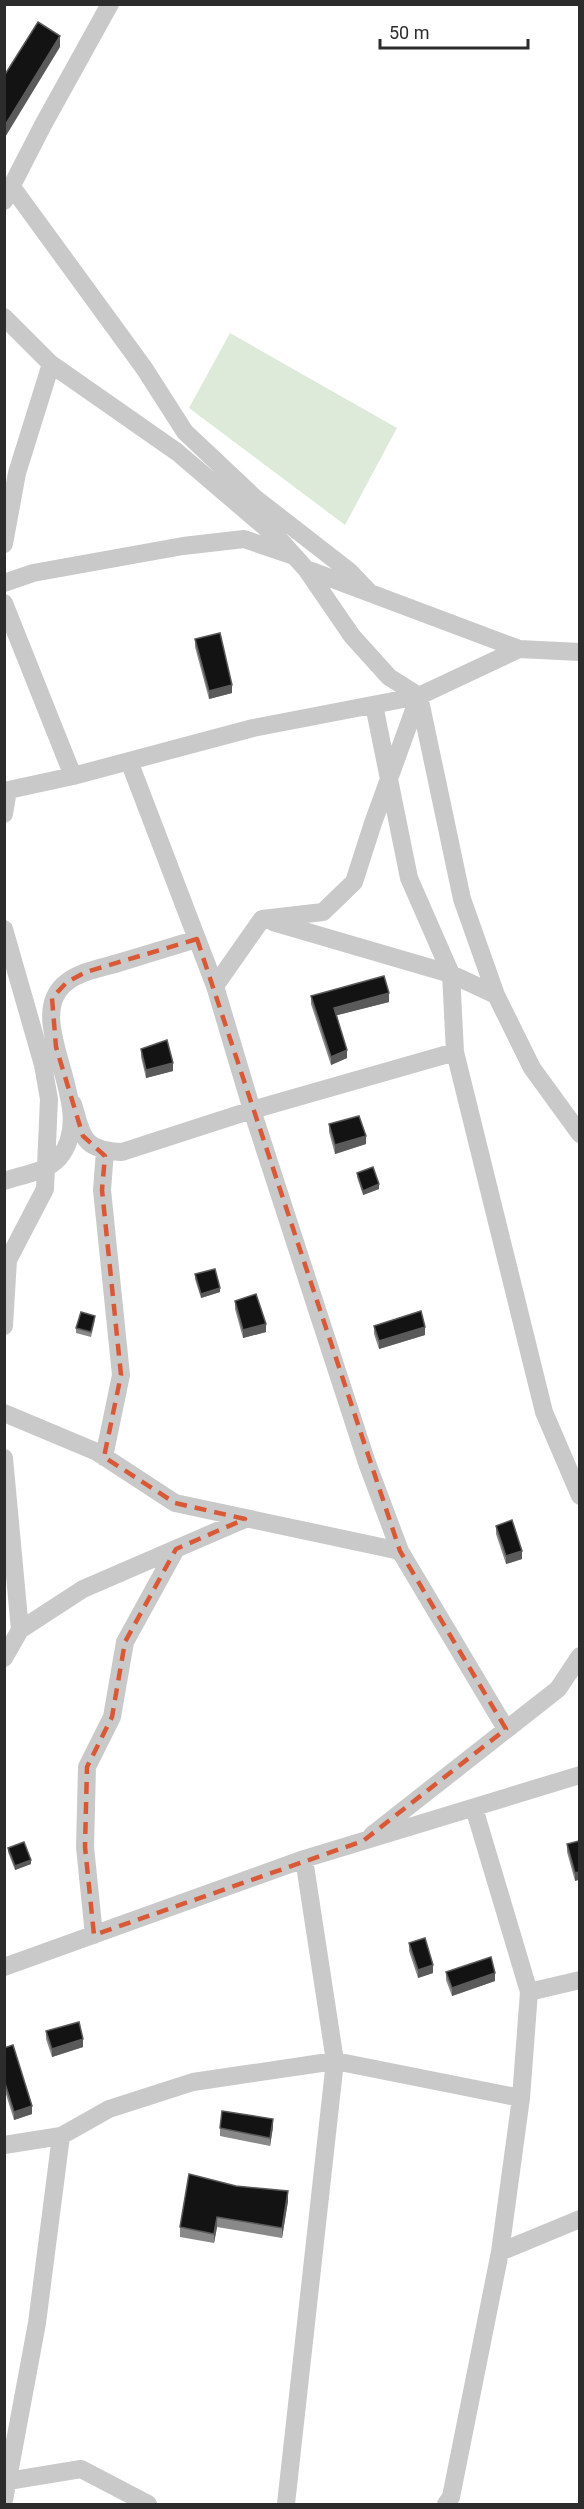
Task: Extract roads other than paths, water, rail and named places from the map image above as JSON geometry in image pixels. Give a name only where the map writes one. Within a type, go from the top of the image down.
[{"type":"street","points":[[110,4],[8,194],[144,368],[185,432],[255,498],[349,571],[370,593]]},
{"type":"street","points":[[4,317],[51,364],[177,452],[279,539],[301,563],[352,636],[389,677],[419,696],[462,899],[495,995],[532,1068],[579,1134]]},
{"type":"street","points":[[4,544],[17,472],[51,364]]},
{"type":"street","points":[[4,582],[33,573],[183,546],[244,539],[370,593],[519,649],[579,652]]},
{"type":"street","points":[[4,603],[73,776]]},
{"type":"street","points":[[4,814],[6,791],[73,776],[253,728],[419,696],[519,649]]},
{"type":"street","points":[[215,986],[262,919],[324,912],[354,882],[419,696]]},
{"type":"street","points":[[374,705],[409,878],[451,974],[455,1052],[544,1412],[579,1496]]},
{"type":"street","points":[[129,761],[215,986],[252,1110],[367,1463],[400,1551],[506,1729]]},
{"type":"street","points":[[262,919],[451,974],[495,995]]},
{"type":"street","points":[[4,929],[43,1065],[49,1099],[45,1189],[8,1260],[4,1326]]},
{"type":"street","points":[[197,939],[86,972],[67,982],[52,998],[51,1015],[56,1047],[83,1136],[100,1151],[122,1152],[252,1110],[455,1052]]},
{"type":"street","points":[[4,1181],[46,1167],[59,1158],[69,1138],[73,1104]]},
{"type":"street","points":[[104,1457],[121,1374],[102,1190],[105,1151]]},
{"type":"street","points":[[4,1413],[104,1457],[175,1503],[400,1551]]},
{"type":"street","points":[[4,1458],[10,1589],[20,1630]]},
{"type":"street","points":[[4,1658],[20,1630],[83,1589],[245,1519]]},
{"type":"street","points":[[94,1935],[85,1847],[87,1767],[112,1717],[125,1642],[176,1549]]},
{"type":"street","points":[[363,1841],[558,1689],[579,1656]]},
{"type":"street","points":[[4,1967],[304,1859],[579,1775]]},
{"type":"street","points":[[446,2505],[451,2497],[500,2252],[521,2098],[529,1992],[474,1808]]},
{"type":"street","points":[[286,2505],[335,2061],[304,1859]]},
{"type":"street","points":[[529,1992],[579,1980]]},
{"type":"street","points":[[4,2145],[61,2136],[109,2109],[193,2082],[335,2061],[521,2098]]},
{"type":"street","points":[[4,2500],[37,2324],[61,2136]]},
{"type":"street","points":[[500,2252],[579,2219]]},
{"type":"street","points":[[8,2481],[81,2469],[148,2505]]}]
